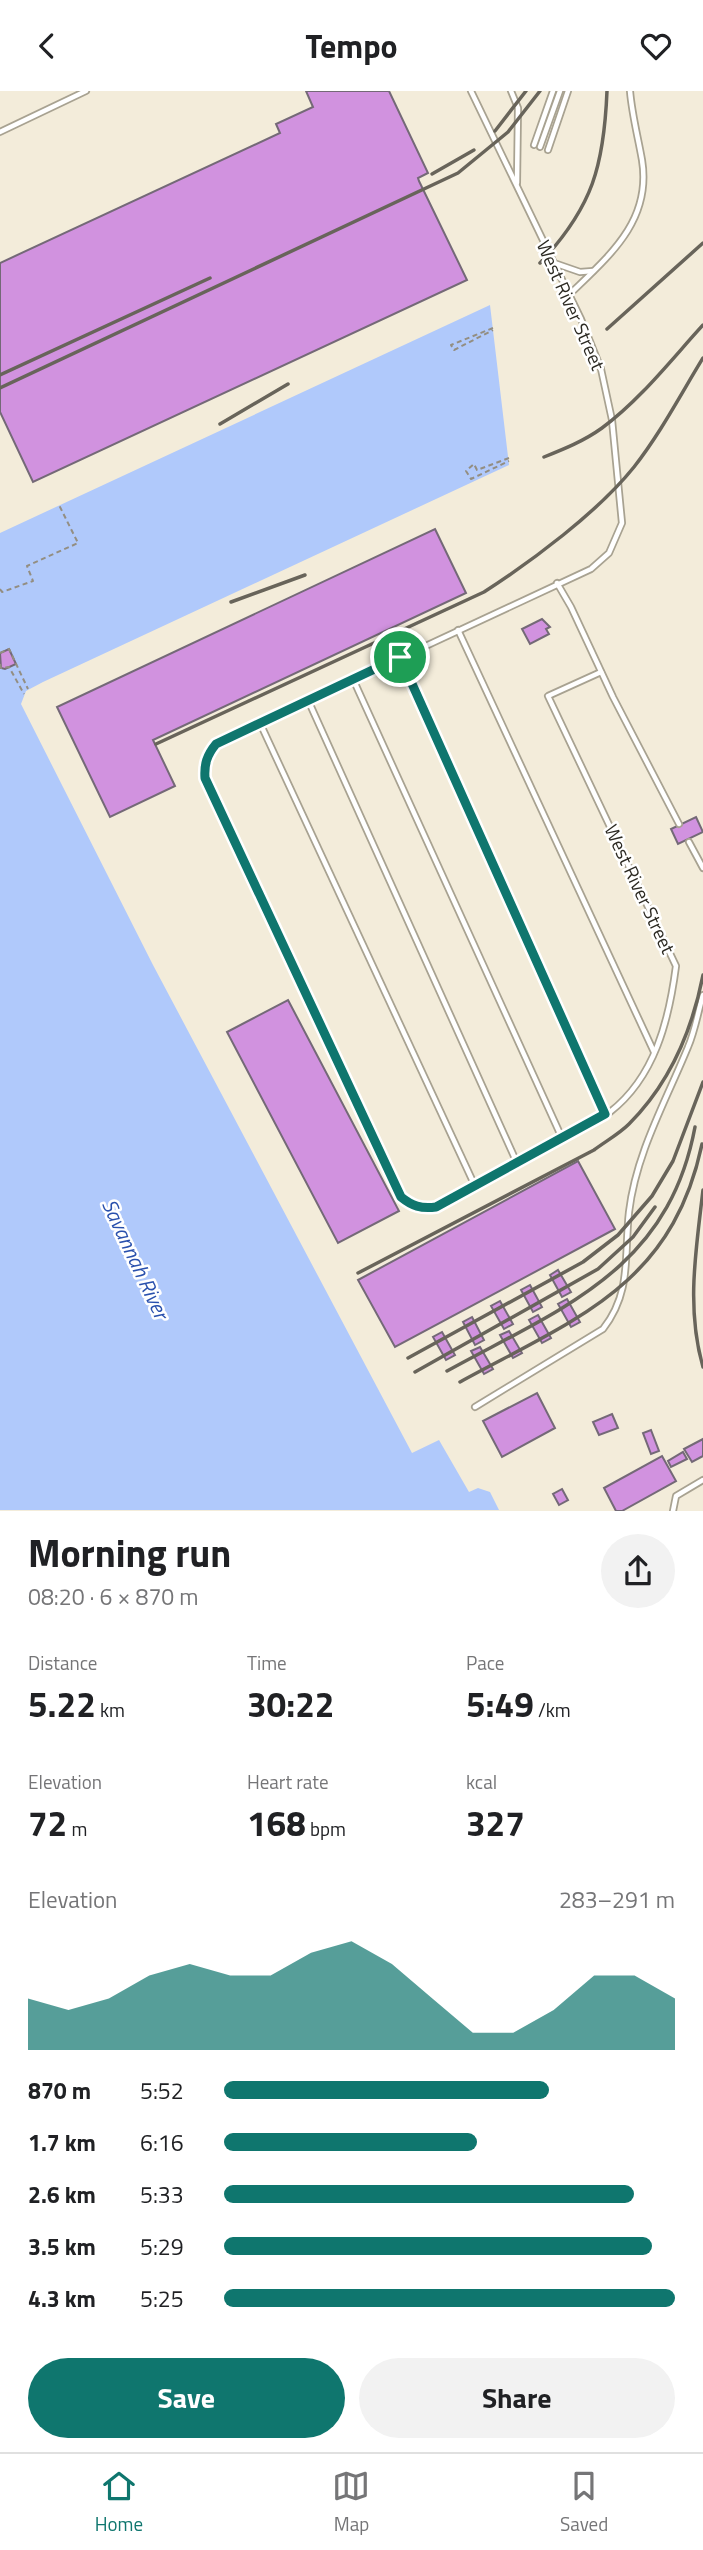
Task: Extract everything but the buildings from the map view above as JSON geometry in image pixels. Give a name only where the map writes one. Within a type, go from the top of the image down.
[{"type":"lane","points":[[0,132],[86,91]]},
{"type":"lane","name":"West River Street","points":[[471,91],[569,295],[601,369],[612,420],[622,523],[609,554],[591,569],[216,744],[209,752],[204,767],[205,778],[222,816],[401,1197],[411,1205],[436,1207],[605,1114],[634,1090],[654,1053],[670,1006],[676,966],[548,696],[601,672]]},
{"type":"lane","points":[[511,91],[519,108],[516,164],[518,188]]},
{"type":"lane","points":[[534,145],[553,91]]},
{"type":"lane","points":[[540,148],[561,91]]},
{"type":"lane","points":[[548,150],[568,91]]},
{"type":"lane","points":[[569,295],[625,238],[642,200],[642,160],[630,91]]},
{"type":"lane","points":[[554,263],[580,272],[594,271]]},
{"type":"lane","points":[[557,583],[679,824]]},
{"type":"lane","points":[[458,631],[654,1053]]},
{"type":"lane","points":[[400,657],[605,1114]]},
{"type":"lane","points":[[353,679],[562,1138]]},
{"type":"lane","points":[[308,701],[517,1163]]},
{"type":"lane","points":[[260,723],[475,1186]]},
{"type":"lane","points":[[689,842],[703,868]]},
{"type":"lane","points":[[474,1406],[603,1329],[614,1315],[624,1286],[629,1217],[638,1169],[664,1100],[689,1045],[703,995]]},
{"type":"lane","points":[[673,1510],[676,1496],[703,1480]]},
{"type":"path","points":[[493,329],[454,350],[451,345],[493,329]]},
{"type":"path","points":[[509,459],[471,479],[466,471],[474,464],[477,470],[509,459]]},
{"type":"path","points":[[0,589],[2,592],[33,581],[27,566],[78,543],[59,505]]},
{"type":"path","points":[[0,653],[9,649],[28,689]]},
{"type":"path","points":[[0,664],[1,668],[9,667],[24,694]]},
{"type":"water","name":"Savannah River","points":[[490,305],[509,465],[43,682],[26,691],[21,704],[153,965],[412,1453],[439,1440],[469,1492],[478,1488],[490,1492],[499,1510],[0,1510],[0,533]]},
{"type":"railway","points":[[495,131],[526,91]]},
{"type":"railway","points":[[0,388],[458,173],[508,132],[540,91]]},
{"type":"railway","points":[[540,263],[572,223],[592,184],[603,141],[607,91]]},
{"type":"railway","points":[[432,174],[474,150]]},
{"type":"railway","points":[[607,329],[703,243]]},
{"type":"railway","points":[[0,375],[210,278]]},
{"type":"railway","points":[[544,457],[588,437],[616,417],[655,379],[703,325]]},
{"type":"railway","points":[[156,744],[484,592],[523,566],[583,518],[634,467],[703,358]]},
{"type":"railway","points":[[220,424],[288,384]]},
{"type":"railway","points":[[231,602],[305,575]]},
{"type":"railway","points":[[358,1273],[594,1150],[625,1128],[644,1108],[668,1074],[686,1036],[703,975]]},
{"type":"railway","points":[[408,1358],[583,1262],[618,1235],[652,1196],[673,1161],[703,1082]]},
{"type":"railway","points":[[447,1371],[568,1304],[604,1279],[635,1251],[661,1217],[681,1176],[695,1127]]},
{"type":"railway","points":[[460,1382],[579,1316],[613,1293],[643,1265],[668,1232],[688,1192],[702,1144]]},
{"type":"railway","points":[[703,1190],[694,1279],[695,1323],[703,1367]]},
{"type":"railway","points":[[415,1372],[598,1269],[633,1237],[655,1207]]},
{"type":"route","points":[[400,657],[605,1114],[436,1207],[425,1208],[411,1205],[401,1197],[205,778],[204,767],[209,752],[216,744],[400,657]]}]
